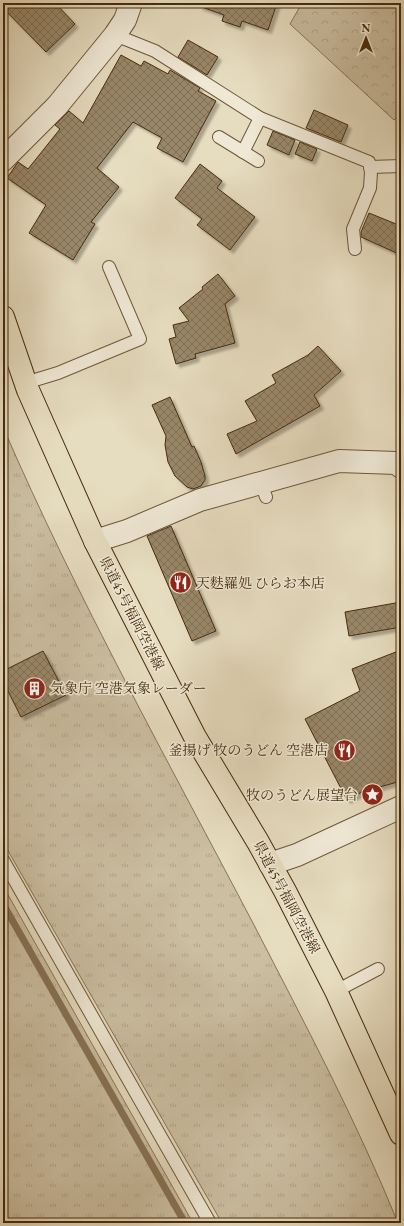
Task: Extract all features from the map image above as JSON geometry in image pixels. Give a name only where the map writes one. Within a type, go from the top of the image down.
[{"type":"main road","name":"県道45号福岡空港線","points":[[3,317],[25,383],[95,541],[177,694],[198,738],[270,864],[336,991],[401,1134]]},
{"type":"street","points":[[3,160],[57,106],[115,35],[125,20],[131,3]]},
{"type":"street","points":[[95,541],[202,506],[263,490],[338,461],[396,463],[401,467]]},
{"type":"street","points":[[270,864],[297,855],[328,833],[401,807]]},
{"type":"lane","points":[[115,35],[155,51],[260,118],[369,162],[371,172],[370,188],[353,230],[355,249]]},
{"type":"lane","points":[[243,152],[260,118]]},
{"type":"lane","points":[[219,137],[258,161]]},
{"type":"lane","points":[[370,167],[401,166]]},
{"type":"lane","points":[[25,383],[58,373],[140,339],[109,267]]},
{"type":"lane","points":[[3,860],[210,1223]]},
{"type":"lane","points":[[336,991],[378,969]]},
{"type":"green space","points":[[302,3],[401,3],[401,114],[394,120],[290,24]]},
{"type":"green space","points":[[3,427],[61,554],[92,616],[254,925],[329,1072],[365,1147],[398,1223],[222,1223],[3,842]]},
{"type":"green space","points":[[3,886],[193,1223],[3,1223]]},
{"type":"building","points":[[3,3],[55,3],[75,24],[46,52],[3,8]]},
{"type":"building","points":[[200,3],[277,3],[268,30],[242,21],[240,27],[222,21],[224,15],[199,6]]},
{"type":"building","points":[[188,40],[218,57],[207,75],[178,57]]},
{"type":"building","points":[[121,55],[141,66],[144,61],[168,74],[170,70],[200,88],[198,91],[216,101],[183,162],[157,148],[162,138],[133,122],[97,168],[119,187],[91,222],[95,224],[73,260],[29,233],[46,205],[7,178],[18,162],[28,169],[60,129],[55,125],[69,111],[83,123]]},
{"type":"building","points":[[314,110],[348,125],[341,142],[306,128]]},
{"type":"building","points":[[273,131],[295,140],[289,155],[267,145]]},
{"type":"building","points":[[300,142],[317,149],[312,161],[295,154]]},
{"type":"building","points":[[200,164],[222,181],[217,188],[255,217],[230,250],[197,225],[202,219],[175,198]]},
{"type":"building","points":[[369,213],[401,226],[401,255],[361,237],[361,232]]},
{"type":"building","points":[[218,274],[235,296],[225,304],[235,343],[195,354],[196,358],[176,364],[169,339],[176,337],[173,325],[189,321],[179,308],[203,289],[202,287]]},
{"type":"building","points":[[318,346],[341,371],[314,395],[320,406],[236,454],[227,434],[257,421],[245,401],[276,383],[272,375],[308,355]]},
{"type":"building","points":[[170,397],[192,447],[194,446],[205,476],[205,480],[201,486],[193,489],[187,487],[175,476],[168,462],[165,445],[166,436],[152,405]]},
{"type":"building","name":"天麩羅処 ひらお本店","points":[[171,526],[216,631],[192,641],[147,536]]},
{"type":"building","points":[[401,602],[401,627],[349,636],[345,612]]},
{"type":"building","points":[[401,650],[401,781],[362,792],[347,800],[305,719],[360,691],[352,669]]},
{"type":"building","name":"気象庁 空港気象レーダー","points":[[43,651],[66,695],[21,717],[3,681],[3,671]]},
{"type":"waterway","points":[[3,904],[185,1223]]},
{"type":"place","name":"天麩羅処 ひらお本店","points":[[181,583]]},
{"type":"place","name":"気象庁 空港気象レーダー","points":[[34,688]]},
{"type":"place","name":"釜揚げ 牧のうどん 空港店","points":[[344,750]]},
{"type":"place","name":"牧のうどん展望台","points":[[373,795]]}]
